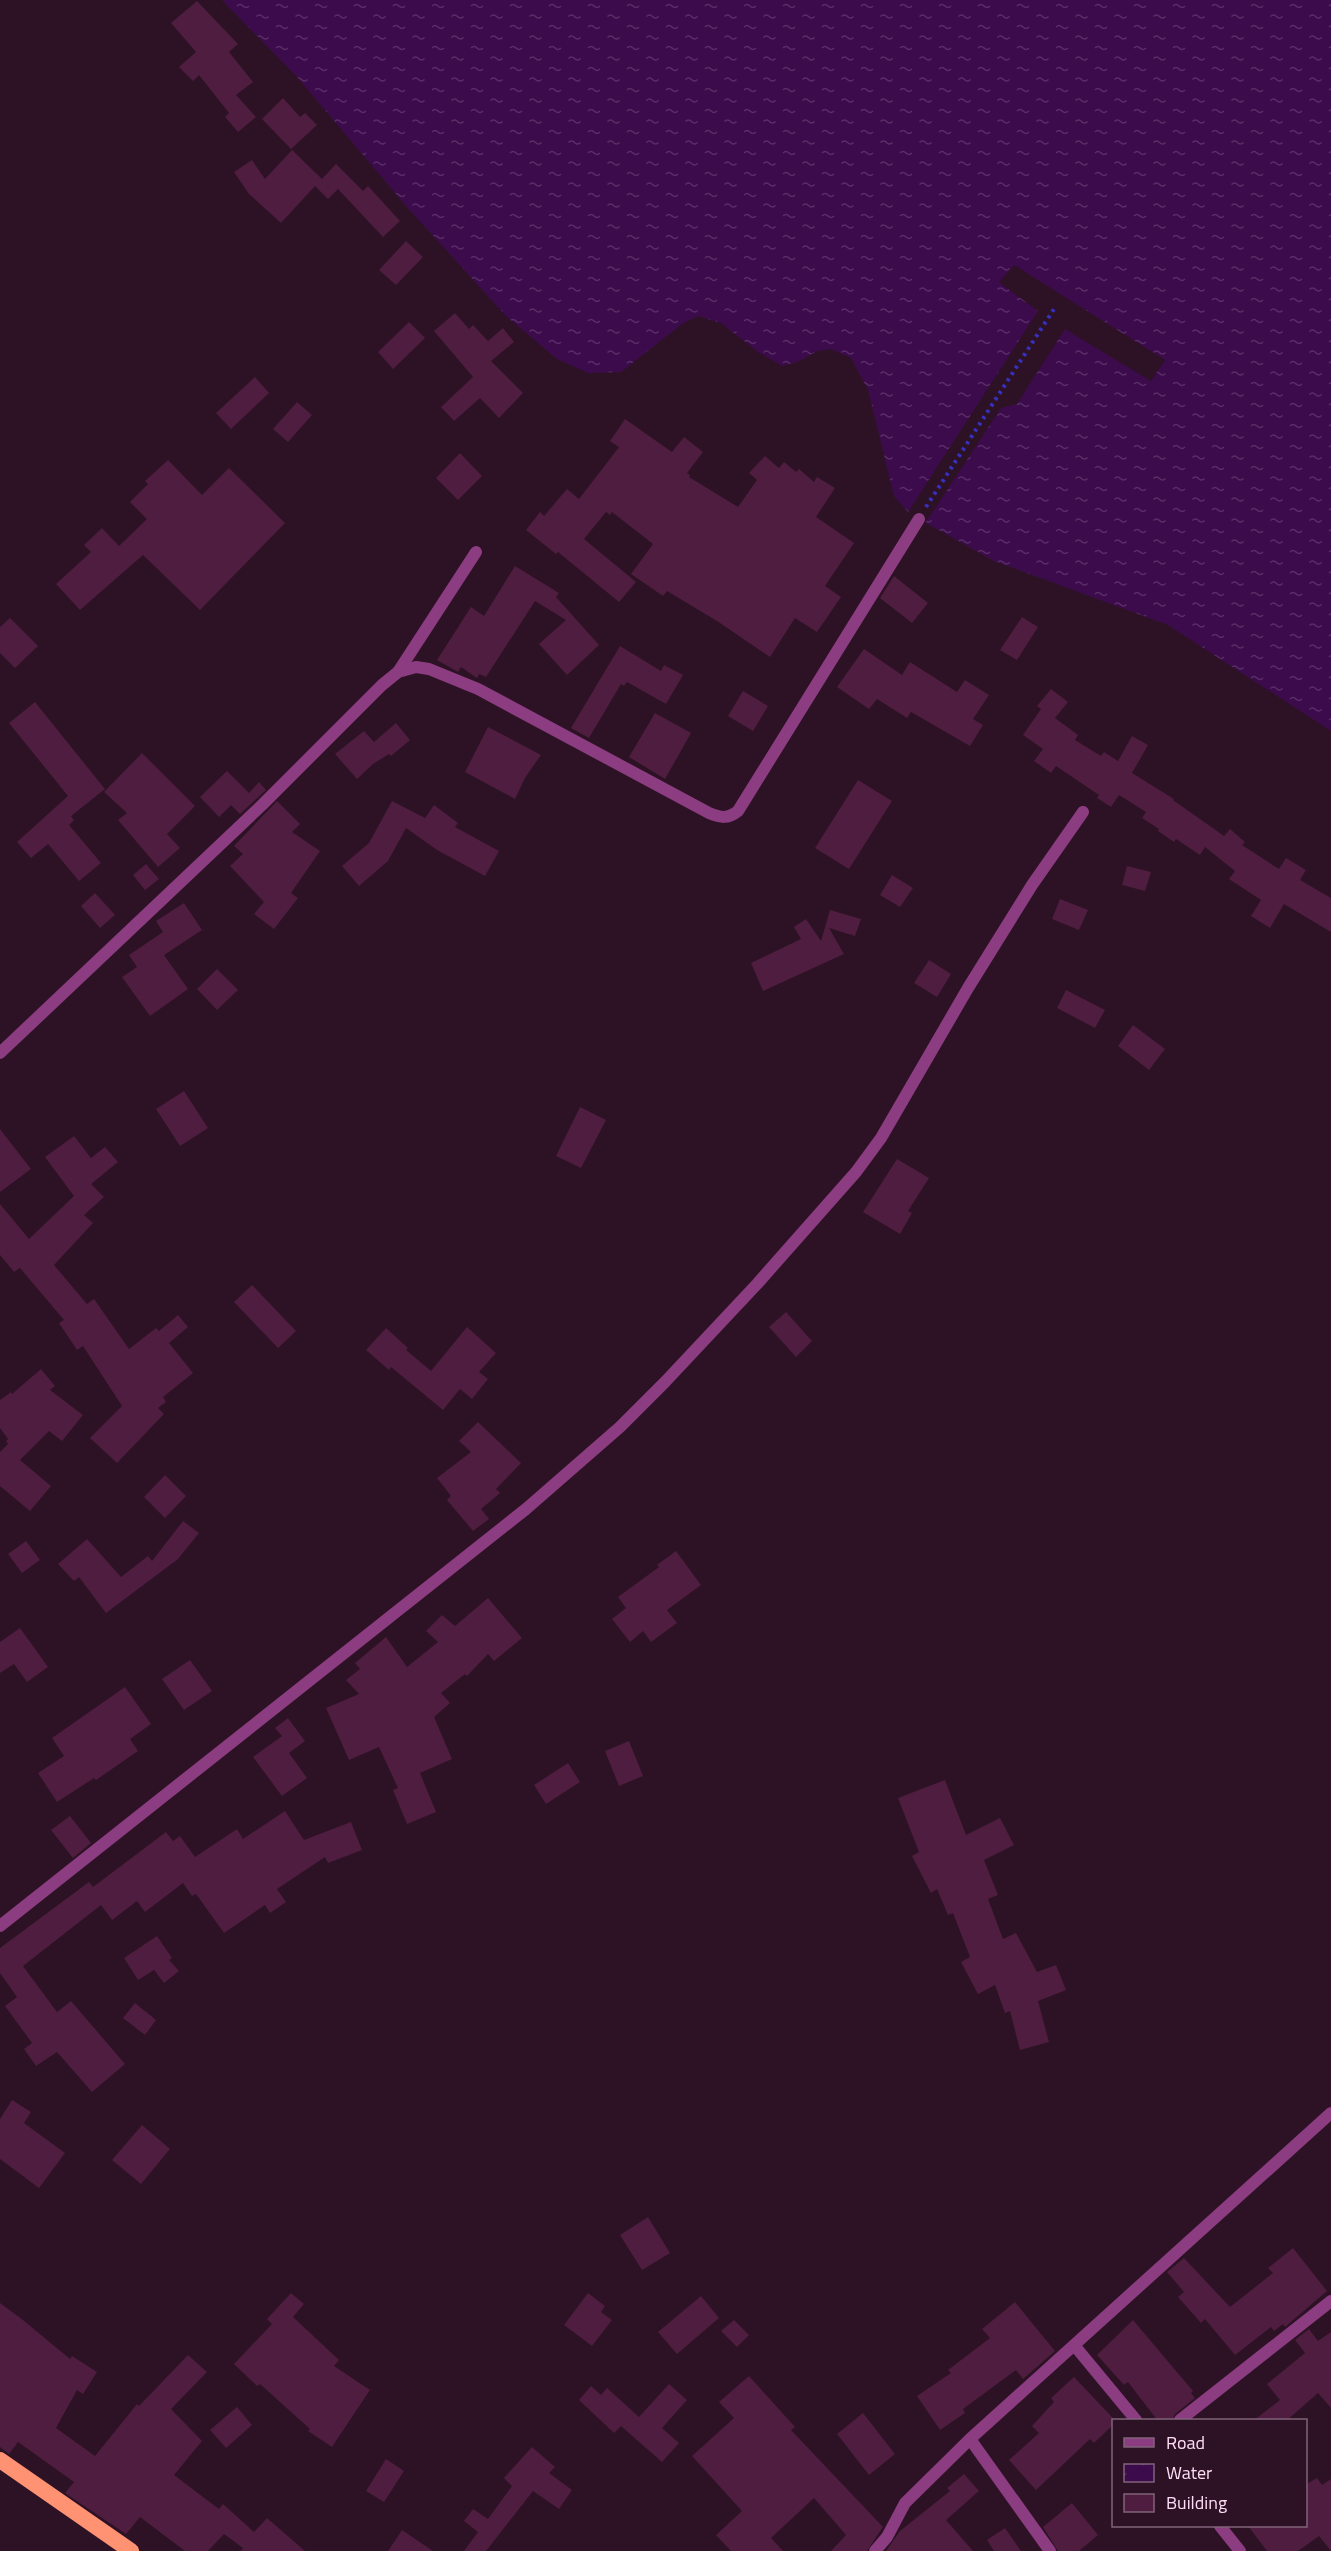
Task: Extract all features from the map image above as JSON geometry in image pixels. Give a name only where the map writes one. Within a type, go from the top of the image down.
[{"type":"highway","points":[[0,2460],[131,2551]]},
{"type":"street","points":[[398,672],[416,667],[429,669],[478,688],[709,813],[721,818],[731,817],[738,811],[919,519]]},
{"type":"street","points":[[0,1053],[262,805],[382,685],[398,672],[476,552]]},
{"type":"street","points":[[0,1926],[526,1509],[620,1427],[665,1382],[772,1267],[856,1172],[881,1138],[1021,902],[1083,812]]},
{"type":"street","points":[[875,2551],[887,2537],[905,2503],[970,2439],[1331,2113]]},
{"type":"street","points":[[1183,2419],[1331,2301]]},
{"type":"street","points":[[1074,2345],[1134,2419]]},
{"type":"street","points":[[970,2439],[1050,2551]]},
{"type":"street","points":[[1221,2527],[1240,2551]]},
{"type":"path","points":[[919,519],[1054,309]]},
{"type":"water","points":[[222,0],[1331,0],[1331,731],[1168,625],[994,561],[908,512],[894,496],[868,390],[851,358],[831,349],[817,351],[800,361],[782,366],[758,352],[721,323],[698,316],[682,324],[621,372],[588,373],[557,359],[507,317],[407,207],[297,77]]},
{"type":"pier","points":[[1014,265],[1165,360],[1151,381],[1065,329],[1017,404],[1001,408],[926,522],[908,512],[1038,311],[999,282]]},
{"type":"building","points":[[197,1],[238,44],[229,52],[253,82],[236,95],[256,117],[238,132],[225,117],[229,113],[199,75],[193,81],[179,67],[196,52],[171,23]]},
{"type":"building","points":[[283,98],[300,117],[305,113],[317,125],[291,149],[262,119]]},
{"type":"building","points":[[292,150],[322,179],[336,164],[363,191],[368,186],[400,221],[383,237],[338,189],[328,199],[315,186],[281,223],[249,194],[234,172],[252,160],[265,179]]},
{"type":"building","points":[[406,241],[423,257],[396,285],[379,270]]},
{"type":"building","points":[[455,313],[469,329],[473,325],[488,341],[503,328],[514,342],[491,361],[523,393],[499,418],[480,398],[454,421],[441,407],[473,377],[434,331]]},
{"type":"building","points":[[409,322],[425,338],[393,369],[378,352]]},
{"type":"building","points":[[255,377],[269,393],[231,429],[216,413]]},
{"type":"building","points":[[297,402],[312,415],[288,442],[273,429]]},
{"type":"building","points":[[625,419],[672,452],[684,437],[703,452],[687,473],[689,477],[738,507],[757,480],[749,473],[765,456],[779,468],[784,462],[796,472],[799,469],[814,482],[817,477],[835,488],[816,517],[854,543],[825,586],[841,597],[817,632],[795,618],[770,657],[667,591],[663,596],[631,574],[653,544],[612,512],[610,515],[606,512],[584,539],[636,582],[619,602],[558,552],[556,554],[526,530],[540,512],[544,516],[567,489],[579,499],[619,447],[610,441]]},
{"type":"building","points":[[460,453],[482,476],[458,500],[436,478]]},
{"type":"building","points":[[168,460],[202,495],[229,468],[285,523],[200,610],[143,555],[80,610],[56,584],[91,552],[84,545],[102,528],[119,546],[147,519],[130,502],[148,484],[145,481]]},
{"type":"building","points":[[515,566],[559,593],[556,597],[599,645],[567,675],[539,644],[566,620],[535,601],[486,677],[479,674],[477,678],[461,667],[458,672],[437,660],[471,607],[484,616]]},
{"type":"building","points":[[894,576],[928,603],[912,623],[880,598]]},
{"type":"building","points":[[1022,617],[1038,627],[1017,660],[1000,650]]},
{"type":"building","points":[[10,618],[38,646],[15,668],[0,653],[0,627]]},
{"type":"building","points":[[620,646],[661,671],[664,665],[683,675],[666,704],[627,682],[624,686],[621,684],[589,738],[571,728]]},
{"type":"building","points":[[864,649],[902,675],[910,662],[957,692],[965,680],[989,695],[973,719],[983,725],[970,746],[911,712],[907,718],[877,699],[869,709],[837,687]]},
{"type":"building","points":[[1051,689],[1068,702],[1055,718],[1078,735],[1075,740],[1101,756],[1104,752],[1118,761],[1132,736],[1148,745],[1132,773],[1174,799],[1224,836],[1230,829],[1245,842],[1242,845],[1279,869],[1286,858],[1306,870],[1300,880],[1331,898],[1331,932],[1284,904],[1270,928],[1251,916],[1261,900],[1229,879],[1235,871],[1205,847],[1200,855],[1176,839],[1174,842],[1142,818],[1146,812],[1119,795],[1111,807],[1097,798],[1099,795],[1056,766],[1051,773],[1034,761],[1043,749],[1023,735],[1041,709],[1037,706]]},
{"type":"building","points":[[743,691],[768,706],[753,731],[728,716]]},
{"type":"building","points":[[35,702],[105,789],[71,816],[74,820],[69,825],[101,863],[79,881],[48,844],[31,858],[17,842],[68,796],[9,723]]},
{"type":"building","points":[[655,713],[691,733],[665,779],[629,757]]},
{"type":"building","points":[[396,723],[410,740],[391,756],[389,754],[373,764],[357,779],[335,754],[364,731],[374,742]]},
{"type":"building","points":[[488,727],[541,755],[525,778],[515,799],[465,772]]},
{"type":"building","points":[[142,753],[195,806],[167,834],[180,848],[158,867],[118,820],[127,813],[104,792]]},
{"type":"building","points":[[227,771],[249,793],[259,782],[266,790],[240,814],[231,805],[219,817],[200,797]]},
{"type":"building","points":[[858,780],[892,801],[849,869],[815,848]]},
{"type":"building","points":[[277,801],[300,824],[292,832],[320,851],[291,893],[298,898],[274,929],[254,914],[264,902],[230,866],[243,854],[234,846]]},
{"type":"building","points":[[392,801],[425,818],[434,805],[458,823],[455,827],[499,851],[485,876],[437,850],[406,828],[388,861],[359,886],[342,866],[369,843]]},
{"type":"building","points":[[146,864],[159,879],[145,890],[133,875]]},
{"type":"building","points":[[1127,866],[1151,872],[1145,891],[1122,885]]},
{"type":"building","points":[[892,875],[913,888],[900,907],[880,895]]},
{"type":"building","points":[[95,893],[115,915],[100,928],[81,906]]},
{"type":"building","points":[[1060,899],[1088,910],[1079,930],[1052,919]]},
{"type":"building","points":[[184,903],[202,930],[164,955],[188,989],[150,1016],[122,977],[137,967],[129,955],[163,932],[156,921]]},
{"type":"building","points":[[830,910],[861,919],[855,936],[829,928],[844,954],[763,991],[751,963],[801,939],[794,927],[806,919],[821,941]]},
{"type":"building","points":[[929,960],[951,974],[937,997],[914,983]]},
{"type":"building","points":[[217,969],[238,990],[217,1010],[197,989]]},
{"type":"building","points":[[1066,990],[1105,1010],[1095,1028],[1057,1008]]},
{"type":"building","points":[[1133,1025],[1165,1049],[1149,1070],[1118,1046]]},
{"type":"building","points":[[184,1091],[208,1128],[180,1146],[156,1109]]},
{"type":"building","points":[[580,1107],[606,1120],[581,1168],[556,1156]]},
{"type":"building","points":[[0,1129],[31,1169],[0,1192]]},
{"type":"building","points":[[74,1136],[91,1158],[105,1147],[118,1162],[91,1184],[104,1197],[84,1215],[93,1223],[54,1265],[87,1304],[94,1299],[129,1349],[156,1328],[159,1331],[178,1315],[188,1327],[169,1343],[193,1373],[163,1397],[166,1402],[158,1408],[164,1414],[117,1463],[90,1438],[122,1406],[83,1346],[77,1350],[59,1323],[64,1320],[20,1268],[14,1272],[0,1255],[0,1204],[29,1239],[74,1196],[45,1157]]},
{"type":"building","points":[[897,1159],[929,1178],[908,1211],[912,1213],[900,1234],[863,1212]]},
{"type":"building","points":[[252,1285],[296,1331],[278,1348],[234,1302]]},
{"type":"building","points":[[786,1312],[812,1341],[796,1357],[769,1327]]},
{"type":"building","points":[[467,1327],[496,1353],[479,1372],[488,1379],[472,1399],[460,1389],[443,1410],[391,1367],[389,1370],[366,1350],[386,1328],[408,1348],[406,1350],[431,1371]]},
{"type":"building","points":[[41,1369],[55,1386],[50,1390],[83,1415],[62,1441],[49,1431],[20,1460],[51,1486],[30,1511],[0,1486],[0,1452],[8,1444],[6,1441],[8,1439],[0,1428],[0,1400],[11,1392],[12,1394]]},
{"type":"building","points":[[478,1422],[521,1463],[496,1489],[500,1493],[481,1509],[489,1519],[473,1531],[447,1500],[451,1496],[437,1478],[471,1452],[459,1441]]},
{"type":"building","points":[[165,1475],[186,1496],[165,1518],[144,1497]]},
{"type":"building","points":[[183,1521],[199,1533],[178,1559],[106,1613],[79,1577],[74,1581],[58,1564],[87,1539],[121,1577],[148,1556],[152,1561]]},
{"type":"building","points":[[26,1541],[40,1560],[22,1573],[8,1554]]},
{"type":"building","points":[[676,1551],[701,1585],[667,1610],[677,1623],[651,1642],[643,1631],[630,1642],[612,1619],[626,1608],[618,1597],[659,1567],[657,1565]]},
{"type":"building","points":[[488,1598],[522,1638],[494,1661],[488,1654],[467,1676],[465,1674],[441,1693],[450,1703],[434,1717],[452,1759],[420,1773],[436,1812],[407,1824],[393,1790],[398,1788],[379,1747],[349,1760],[326,1708],[359,1694],[346,1680],[360,1669],[355,1663],[386,1637],[407,1667],[438,1642],[426,1631],[442,1615],[455,1626]]},
{"type":"building","points":[[20,1628],[48,1667],[27,1682],[14,1664],[0,1673],[0,1642]]},
{"type":"building","points":[[190,1660],[212,1691],[184,1710],[162,1679]]},
{"type":"building","points":[[125,1687],[151,1724],[130,1739],[138,1751],[96,1780],[94,1778],[57,1802],[38,1773],[64,1756],[52,1738]]},
{"type":"building","points":[[288,1718],[305,1741],[289,1753],[307,1778],[282,1796],[253,1757],[282,1736],[275,1728]]},
{"type":"building","points":[[629,1741],[643,1776],[619,1786],[605,1751]]},
{"type":"building","points":[[568,1763],[580,1782],[546,1804],[534,1785]]},
{"type":"building","points":[[945,1780],[966,1835],[1000,1818],[1014,1845],[984,1860],[998,1895],[988,1899],[1003,1939],[1016,1933],[1037,1972],[1056,1965],[1066,1990],[1038,2001],[1049,2042],[1020,2050],[1010,2011],[1005,2013],[995,1985],[978,1994],[961,1962],[970,1957],[953,1913],[948,1915],[937,1889],[931,1893],[912,1856],[919,1852],[898,1798]]},
{"type":"building","points":[[285,1811],[304,1840],[351,1822],[362,1850],[328,1863],[325,1857],[277,1889],[286,1902],[270,1913],[265,1905],[224,1933],[196,1894],[192,1896],[183,1883],[145,1912],[137,1901],[112,1920],[101,1905],[23,1966],[57,2012],[71,2001],[125,2064],[92,2092],[57,2052],[36,2066],[24,2049],[32,2043],[5,2006],[17,1997],[0,1973],[0,1948],[89,1882],[93,1887],[166,1832],[173,1841],[180,1836],[195,1857],[237,1829],[243,1839]]},
{"type":"building","points":[[70,1816],[91,1843],[73,1858],[51,1830]]},
{"type":"building","points":[[157,1936],[172,1958],[169,1960],[179,1971],[164,1983],[154,1970],[138,1980],[124,1958]]},
{"type":"building","points":[[135,2003],[156,2020],[145,2035],[123,2018]]},
{"type":"building","points":[[12,2100],[31,2112],[24,2123],[65,2153],[39,2188],[0,2159],[0,2119]]},
{"type":"building","points":[[142,2125],[170,2149],[141,2184],[112,2160]]},
{"type":"building","points":[[648,2217],[670,2253],[642,2270],[620,2235]]},
{"type":"building","points":[[1293,2248],[1327,2291],[1285,2327],[1283,2324],[1274,2331],[1271,2327],[1235,2355],[1205,2319],[1201,2323],[1178,2297],[1184,2292],[1167,2272],[1184,2258],[1230,2307],[1273,2273],[1268,2268]]},
{"type":"building","points":[[291,2293],[304,2304],[293,2317],[339,2360],[334,2366],[370,2390],[332,2447],[308,2431],[310,2429],[234,2364],[272,2324],[267,2319]]},
{"type":"building","points":[[588,2293],[605,2306],[601,2312],[612,2320],[592,2346],[564,2325]]},
{"type":"building","points":[[701,2296],[719,2318],[677,2354],[658,2332]]},
{"type":"building","points":[[1015,2302],[1055,2351],[1023,2379],[1016,2370],[963,2409],[965,2413],[940,2430],[917,2396],[951,2373],[948,2370],[990,2338],[982,2329]]},
{"type":"building","points":[[0,2303],[70,2359],[72,2356],[97,2372],[83,2394],[77,2390],[56,2428],[95,2456],[137,2404],[139,2406],[188,2355],[207,2372],[171,2409],[202,2441],[174,2475],[219,2509],[223,2504],[254,2532],[267,2518],[305,2551],[241,2551],[243,2548],[224,2534],[208,2551],[185,2551],[140,2517],[126,2534],[65,2493],[74,2482],[18,2442],[9,2454],[0,2447]]},
{"type":"building","points":[[734,2320],[749,2335],[737,2347],[721,2331]]},
{"type":"building","points":[[1133,2320],[1193,2391],[1191,2393],[1195,2398],[1175,2414],[1173,2419],[1156,2419],[1128,2382],[1124,2385],[1097,2355]]},
{"type":"building","points":[[1309,2329],[1318,2341],[1331,2332],[1331,2408],[1318,2393],[1288,2419],[1256,2419],[1280,2400],[1267,2384],[1305,2353],[1295,2340]]},
{"type":"building","points":[[749,2376],[795,2427],[791,2430],[883,2527],[867,2551],[831,2551],[846,2535],[814,2498],[771,2538],[783,2551],[731,2551],[716,2535],[742,2511],[692,2456],[734,2418],[719,2402]]},
{"type":"building","points":[[1074,2377],[1113,2418],[1112,2426],[1094,2443],[1090,2439],[1036,2490],[1009,2460],[1039,2433],[1032,2426],[1054,2402],[1051,2398]]},
{"type":"building","points":[[669,2384],[687,2400],[662,2428],[679,2443],[662,2462],[621,2426],[614,2433],[579,2400],[591,2386],[601,2395],[607,2388],[639,2417]]},
{"type":"building","points":[[237,2407],[252,2425],[226,2448],[210,2430]]},
{"type":"building","points":[[863,2413],[895,2454],[869,2475],[837,2434]]},
{"type":"building","points":[[532,2447],[555,2467],[549,2473],[572,2490],[559,2509],[533,2491],[486,2551],[464,2551],[478,2532],[464,2521],[473,2509],[488,2519],[512,2486],[504,2478]]},
{"type":"building","points":[[386,2459],[404,2471],[384,2502],[366,2491]]},
{"type":"building","points":[[964,2474],[979,2491],[946,2520],[973,2551],[886,2551],[900,2531],[950,2491],[947,2488]]},
{"type":"building","points":[[1317,2478],[1322,2485],[1331,2479],[1331,2551],[1319,2536],[1298,2551],[1267,2551],[1249,2527],[1307,2527],[1307,2484]]},
{"type":"building","points":[[1072,2503],[1098,2535],[1079,2551],[1058,2551],[1043,2527]]},
{"type":"building","points":[[1005,2528],[1021,2551],[994,2551],[987,2540]]},
{"type":"building","points":[[402,2530],[433,2551],[388,2551]]}]
